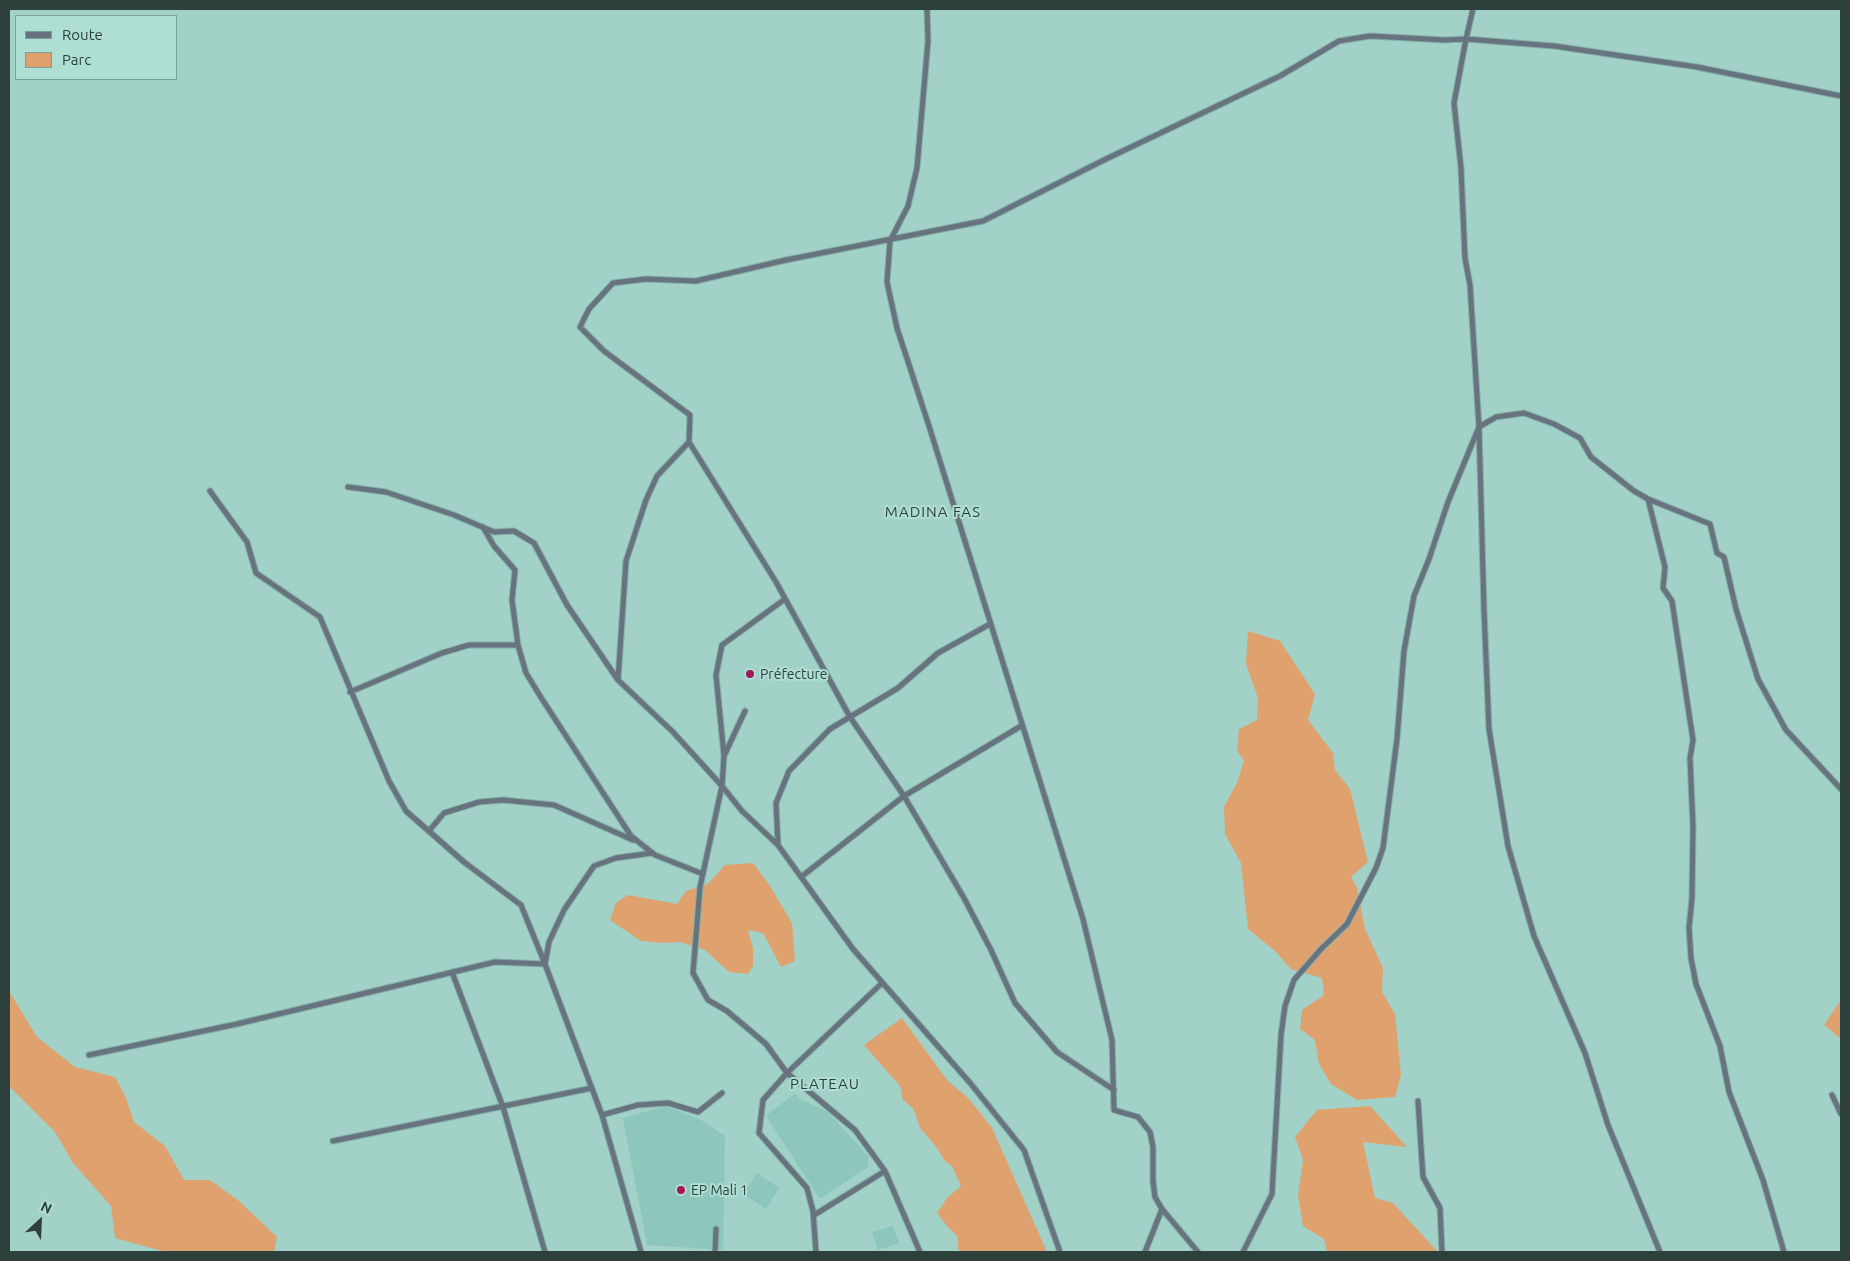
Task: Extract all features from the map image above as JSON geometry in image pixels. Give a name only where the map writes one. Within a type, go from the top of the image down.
[{"type":"street","points":[[927,9],[928,41],[917,168],[908,206],[890,241],[888,282],[897,328],[1083,919],[1112,1040],[1114,1110],[1138,1117],[1150,1132],[1153,1147],[1155,1198],[1198,1252]]},
{"type":"street","points":[[1473,9],[1454,103],[1461,168],[1465,258],[1470,285],[1479,427],[1489,729],[1508,846],[1534,936],[1585,1053],[1608,1125],[1660,1252]]},
{"type":"street","points":[[1114,1090],[1057,1052],[1015,1003],[991,950],[964,898],[904,796],[850,717],[785,599],[689,442],[690,415],[604,351],[580,328],[589,309],[613,283],[646,279],[696,281],[786,260],[890,241],[983,221],[1106,159],[1280,76],[1339,41],[1370,36],[1445,40],[1466,39],[1554,46],[1697,67],[1841,96]]},
{"type":"street","points":[[1243,1252],[1272,1194],[1285,1006],[1294,980],[1321,948],[1347,924],[1376,868],[1383,848],[1404,651],[1414,596],[1429,559],[1448,502],[1479,427],[1496,417],[1524,413],[1554,424],[1580,438],[1591,457],[1634,491],[1648,499],[1710,524],[1717,553],[1724,558],[1736,609],[1758,679],[1786,730],[1841,789]]},
{"type":"street","points":[[618,680],[626,561],[646,500],[657,476],[689,442]]},
{"type":"street","points":[[348,487],[386,492],[454,515],[494,532],[514,532],[534,543],[567,605],[618,680],[673,732],[742,811],[778,845],[853,949],[970,1084],[1024,1150],[1060,1252]]},
{"type":"street","points":[[210,491],[247,542],[256,573],[320,617],[388,781],[406,811],[464,862],[520,905],[545,964],[602,1115],[641,1252]]},
{"type":"street","points":[[1648,499],[1665,567],[1663,588],[1672,602],[1694,740],[1690,758],[1693,826],[1692,898],[1689,928],[1691,958],[1696,984],[1720,1046],[1728,1092],[1763,1180],[1784,1252]]},
{"type":"street","points":[[483,527],[494,546],[515,570],[512,600],[518,644],[526,673],[530,680],[631,836],[652,853],[703,874]]},
{"type":"street","points":[[785,599],[722,645],[716,675],[724,756],[722,786],[700,888],[693,973],[708,1000],[727,1011],[766,1044],[787,1073],[854,1130],[885,1171],[920,1252]]},
{"type":"street","points":[[778,845],[776,802],[789,770],[830,729],[898,688],[938,653],[990,624]]},
{"type":"street","points":[[350,692],[442,653],[469,645],[518,644]]},
{"type":"street","points":[[724,756],[745,711]]},
{"type":"street","points":[[801,877],[904,796],[1021,726]]},
{"type":"street","points":[[429,831],[444,813],[479,802],[503,800],[554,805],[639,842]]},
{"type":"street","points":[[545,964],[549,942],[564,910],[594,866],[616,858],[652,853]]},
{"type":"street","points":[[90,1056],[237,1024],[495,962],[545,964]]},
{"type":"street","points":[[452,972],[502,1107],[545,1252]]},
{"type":"street","points":[[816,1252],[814,1215],[807,1188],[759,1133],[763,1100],[787,1073],[882,982]]},
{"type":"street","points":[[333,1142],[592,1088]]},
{"type":"street","points":[[602,1115],[638,1105],[668,1103],[698,1112],[722,1093]]},
{"type":"street","points":[[1832,1095],[1841,1114]]},
{"type":"street","points":[[1418,1101],[1423,1177],[1440,1208],[1442,1252]]},
{"type":"street","points":[[814,1215],[885,1171]]},
{"type":"street","points":[[1145,1252],[1162,1209]]},
{"type":"street","points":[[715,1252],[716,1228]]},
{"type":"shaded area","points":[[795,1093],[798,1098],[828,1112],[869,1157],[868,1167],[820,1199],[766,1116]]},
{"type":"shaded area","name":"EP Mali 1","points":[[666,1106],[701,1120],[725,1136],[723,1250],[647,1245],[623,1118]]},
{"type":"shaded area","points":[[757,1173],[779,1188],[766,1209],[743,1194]]},
{"type":"shaded area","points":[[893,1226],[899,1243],[878,1250],[872,1232]]},
{"type":"green space","points":[[1248,631],[1280,641],[1315,694],[1308,720],[1333,753],[1335,770],[1350,789],[1368,862],[1351,877],[1357,888],[1365,929],[1383,968],[1382,992],[1395,1014],[1401,1075],[1395,1097],[1357,1100],[1331,1084],[1319,1064],[1315,1040],[1300,1029],[1302,1010],[1324,995],[1322,978],[1291,969],[1275,951],[1248,929],[1241,863],[1225,834],[1224,807],[1236,785],[1244,761],[1237,751],[1239,729],[1257,720],[1258,698],[1246,664]]},
{"type":"green space","points":[[753,863],[770,886],[792,923],[795,961],[781,967],[763,933],[748,930],[753,948],[753,966],[748,974],[729,972],[705,950],[680,942],[641,941],[610,920],[616,903],[628,895],[677,904],[686,891],[708,884],[725,865]]},
{"type":"green space","points":[[9,991],[37,1037],[75,1067],[115,1077],[126,1098],[134,1122],[165,1146],[184,1180],[210,1180],[239,1201],[277,1237],[274,1252],[166,1252],[115,1238],[111,1206],[73,1163],[55,1132],[9,1086]]},
{"type":"green space","points":[[1841,1000],[1841,1039],[1824,1025]]},
{"type":"green space","points":[[902,1018],[947,1080],[969,1099],[992,1128],[1047,1252],[961,1252],[958,1249],[958,1237],[937,1213],[947,1198],[961,1186],[952,1166],[945,1161],[920,1128],[913,1108],[903,1100],[900,1086],[864,1045]]},
{"type":"green space","points":[[1370,1106],[1407,1147],[1363,1142],[1375,1198],[1393,1203],[1438,1252],[1327,1252],[1324,1239],[1303,1226],[1298,1195],[1303,1160],[1295,1137],[1317,1110]]},
{"type":"place","name":"Préfecture","points":[[750,674]]},
{"type":"place","name":"EP Mali 1","points":[[681,1190]]},
{"type":"district","name":"MADINA FAS","points":[[933,512]]},
{"type":"district","name":"PLATEAU","points":[[825,1084]]}]
